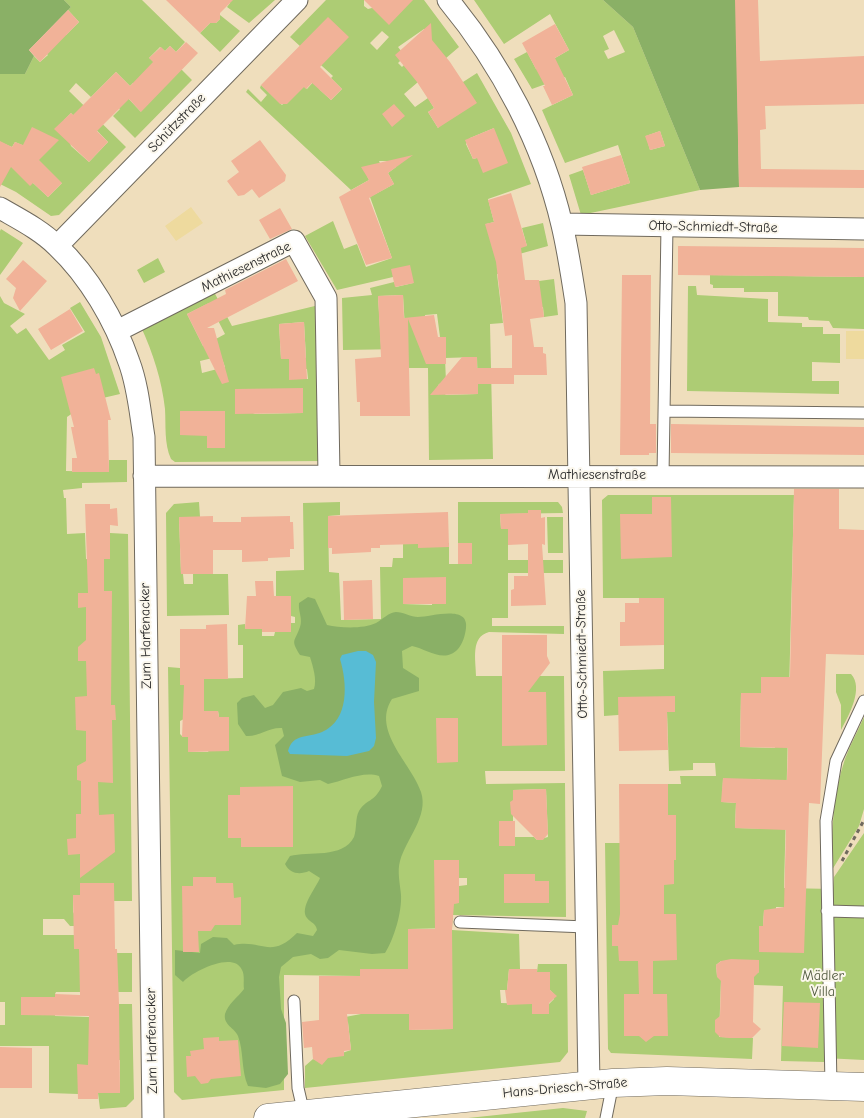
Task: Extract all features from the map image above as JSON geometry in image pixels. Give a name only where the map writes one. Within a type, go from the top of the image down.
[{"type":"main road","name":"Hans-Driesch-Straße","points":[[268,1118],[601,1084],[667,1081],[864,1087]]},
{"type":"street","name":"Schützstraße","points":[[57,246],[297,0]]},
{"type":"street","name":"Otto-Schmiedt-Straße","points":[[448,0],[480,42],[503,78],[532,136],[546,171],[562,224],[576,303],[586,927],[601,1084]]},
{"type":"street","name":"Zum Harfenacker","points":[[0,208],[57,246],[90,286],[117,332],[130,363],[138,398],[144,437],[153,1118]]},
{"type":"street","name":"Otto-Schmiedt-Straße","points":[[562,224],[864,229]]},
{"type":"street","name":"Mathiesenstraße","points":[[117,332],[294,241],[326,298],[329,475]]},
{"type":"street","name":"Mathiesenstraße","points":[[144,476],[663,475],[864,477]]},
{"type":"lane","points":[[663,475],[668,226]]},
{"type":"lane","points":[[664,411],[864,413]]},
{"type":"lane","points":[[831,1086],[826,821],[836,761],[864,701]]},
{"type":"lane","points":[[827,911],[864,912]]},
{"type":"lane","points":[[460,922],[586,927]]},
{"type":"lane","points":[[294,1001],[298,1088],[304,1114]]},
{"type":"lane","points":[[601,1084],[606,1118]]},
{"type":"path","points":[[827,879],[836,870],[863,827],[864,820]]},
{"type":"green space","points":[[0,0],[64,0],[71,7],[29,50],[34,56],[25,74],[0,74]]},
{"type":"green space","points":[[64,0],[142,0],[185,42],[176,52],[170,46],[165,51],[160,47],[149,58],[182,70],[192,80],[135,138],[113,116],[120,109],[116,106],[126,96],[141,112],[133,83],[130,86],[116,72],[91,97],[76,83],[69,91],[126,147],[59,215],[51,216],[16,192],[0,184],[22,145],[15,142],[12,147],[0,142],[0,74],[25,74],[34,56],[40,62],[48,55],[42,49],[60,30],[66,35],[79,22],[68,10],[71,7]],"holes":[[[71,113],[78,121],[83,116],[108,142],[89,162],[71,146],[64,120]],[[33,183],[62,183],[48,197]]]},
{"type":"green space","points":[[227,0],[275,0],[249,23],[227,7],[230,3]]},
{"type":"green space","points":[[326,0],[364,0],[364,6],[368,9],[403,0],[424,0],[459,47],[404,94],[415,107],[428,98],[434,108],[428,112],[438,128],[463,82],[477,73],[511,133],[531,184],[488,199],[494,222],[486,224],[527,246],[522,228],[543,223],[548,246],[505,258],[509,272],[497,274],[503,323],[490,324],[493,459],[429,460],[428,368],[406,368],[405,349],[343,350],[342,298],[372,295],[370,288],[394,282],[396,287],[413,283],[393,277],[337,290],[305,236],[333,221],[344,249],[357,244],[366,267],[392,258],[370,197],[394,184],[388,173],[396,167],[395,165],[390,167],[387,161],[379,161],[382,168],[367,176],[369,180],[351,190],[246,92],[248,89],[261,102],[267,95],[260,88],[261,85],[282,105],[302,85],[307,89],[315,80],[320,90],[331,100],[342,89],[331,78],[333,76],[290,37]],"holes":[[[424,29],[430,39],[402,67],[398,63],[405,56],[398,47]],[[382,31],[389,37],[377,50],[370,43]],[[494,128],[477,158],[473,159],[466,144],[470,138]],[[403,295],[406,345],[381,346],[378,296]],[[437,314],[440,337],[446,338],[446,354],[428,354],[425,315]],[[477,357],[478,394],[446,395],[437,388],[439,384],[446,382],[445,358]]]},
{"type":"green space","points":[[474,0],[603,0],[633,27],[700,190],[581,215],[569,175],[583,170],[591,195],[630,183],[618,145],[565,163],[542,110],[573,95],[565,77],[532,89],[514,59],[527,52],[536,69],[569,50],[550,14],[504,44]],"holes":[[[614,30],[625,52],[608,59],[604,51],[609,49],[603,36]],[[660,131],[665,146],[650,150],[646,136]]]},
{"type":"green space","points":[[603,0],[736,0],[739,187],[700,190],[633,27]]},
{"type":"green space","points":[[220,15],[240,31],[220,52],[200,33],[210,23],[216,23],[220,19]]},
{"type":"green space","points":[[1,229],[23,243],[0,275],[0,231]]},
{"type":"green space","points":[[158,258],[165,272],[144,283],[137,270]]},
{"type":"green space","points":[[710,275],[864,277],[864,329],[833,328],[829,321],[809,320],[808,317],[778,316],[778,292],[744,292],[744,288],[713,288],[713,285],[710,284]]},
{"type":"green space","points":[[554,279],[558,315],[544,317],[543,307],[537,308],[539,281]]},
{"type":"green space","points":[[688,286],[696,286],[697,295],[768,299],[768,322],[802,323],[802,327],[823,327],[823,334],[840,334],[840,363],[812,362],[812,381],[839,381],[839,394],[687,391]]},
{"type":"green space","points":[[213,290],[232,326],[319,305],[324,461],[175,462],[171,459],[167,447],[164,399],[159,378],[141,327]],"holes":[[[209,303],[225,334],[203,346],[187,314]],[[304,322],[306,358],[281,359],[279,324]],[[221,356],[225,367],[202,373],[200,361]],[[289,369],[307,369],[308,379],[289,379]],[[303,388],[303,413],[253,414]],[[180,411],[225,411],[225,447],[207,448],[207,435],[180,435]]]},
{"type":"green space","points":[[0,296],[4,303],[25,314],[10,326],[17,334],[26,328],[49,360],[65,350],[62,345],[85,332],[70,308],[80,302],[101,337],[120,394],[90,401],[67,417],[66,471],[109,472],[109,460],[127,460],[127,482],[82,483],[82,488],[63,490],[64,498],[66,498],[67,534],[85,533],[86,559],[110,559],[110,533],[128,534],[132,901],[114,901],[114,883],[81,883],[80,895],[73,896],[73,912],[81,926],[70,926],[64,919],[43,919],[43,935],[79,935],[117,979],[117,953],[132,953],[132,992],[56,992],[55,1016],[89,1017],[89,1036],[119,1036],[119,1004],[132,1004],[134,1099],[126,1107],[100,1109],[98,1093],[120,1093],[120,1060],[93,1065],[78,1065],[78,1094],[49,1093],[49,1046],[0,1046],[0,1025],[5,1025],[5,1002],[0,1002]],"holes":[[[21,997],[33,997],[33,1015],[21,1015]]]},
{"type":"green space","name":"Mädler Villa","points":[[608,495],[794,495],[784,888],[833,889],[834,877],[864,833],[864,1060],[824,1058],[824,1062],[781,1061],[783,986],[754,985],[754,975],[759,972],[759,965],[721,961],[716,965],[717,976],[721,979],[719,1037],[753,1038],[752,1059],[611,1053],[608,1049],[605,843],[662,843],[676,831],[676,816],[668,815],[668,784],[681,784],[680,776],[716,776],[715,763],[693,763],[693,770],[669,771],[667,712],[675,712],[675,696],[618,715],[604,716],[603,671],[664,669],[664,598],[603,598],[602,500]],"holes":[[[761,677],[775,748],[740,747],[741,693],[761,693]],[[723,779],[760,779],[775,829],[735,828],[736,803],[722,802]],[[776,907],[784,907],[763,936],[759,936],[759,926],[763,926],[764,910],[776,910]]]},
{"type":"green space","points":[[199,502],[200,517],[179,517],[181,574],[183,574],[184,584],[193,584],[193,574],[228,574],[229,615],[167,616],[166,513],[174,504]]},
{"type":"green space","points":[[340,502],[340,515],[328,516],[329,572],[339,573],[341,620],[381,619],[380,567],[392,567],[393,558],[403,558],[403,544],[449,543],[449,564],[472,564],[472,543],[458,543],[458,502],[558,502],[562,507],[563,513],[500,514],[501,529],[508,529],[508,560],[563,560],[563,573],[508,573],[508,618],[492,618],[492,626],[564,626],[564,634],[489,632],[479,639],[475,656],[476,676],[564,676],[565,771],[485,771],[486,784],[565,783],[566,917],[453,915],[452,928],[408,929],[408,966],[452,930],[519,934],[520,969],[509,969],[507,990],[500,990],[501,1003],[532,1004],[532,1014],[549,1014],[549,1004],[554,999],[553,993],[550,990],[550,972],[537,972],[538,964],[567,964],[568,1052],[560,1062],[305,1088],[305,1066],[313,1059],[323,1063],[327,1058],[351,1050],[348,1022],[340,1018],[361,1014],[384,1014],[383,969],[360,969],[360,976],[284,975],[284,1090],[182,1100],[174,1092],[168,667],[180,668],[180,685],[204,684],[204,679],[243,678],[243,645],[238,645],[238,625],[245,624],[245,629],[262,629],[262,636],[274,636],[275,632],[291,632],[291,623],[295,623],[295,617],[291,616],[291,596],[276,596],[276,571],[304,570],[303,503]],"holes":[[[403,578],[432,605],[403,604]],[[200,711],[218,711],[219,717],[229,717],[208,752],[189,752],[188,737],[183,737],[180,734],[180,721]],[[241,787],[293,787],[293,847],[242,847],[241,838],[229,838],[228,796],[240,795]],[[546,789],[548,837],[537,840],[534,837],[515,837],[515,846],[499,846],[499,822],[513,821],[513,790]],[[504,874],[535,874],[535,881],[549,881],[549,903],[504,903]],[[459,878],[467,878],[467,885],[459,886],[459,903],[435,904]],[[409,992],[453,1029],[409,1030]]]},
{"type":"green space","points":[[547,517],[563,517],[563,553],[548,553]]},
{"type":"green space","points":[[308,597],[315,599],[327,625],[359,627],[371,625],[396,612],[418,617],[456,614],[462,616],[466,628],[461,644],[453,653],[447,655],[435,654],[412,646],[402,651],[403,668],[419,678],[419,691],[392,699],[387,711],[386,723],[390,735],[395,747],[416,781],[423,801],[416,827],[399,865],[400,909],[397,925],[391,940],[385,953],[372,954],[339,950],[328,958],[320,959],[311,954],[293,957],[281,967],[279,977],[281,1009],[286,1023],[288,1074],[280,1084],[266,1088],[248,1086],[244,1074],[238,1036],[227,1024],[225,1018],[228,1007],[244,989],[242,970],[237,964],[222,962],[194,973],[183,982],[175,975],[175,950],[200,953],[201,944],[213,937],[227,938],[234,945],[252,944],[273,947],[288,941],[297,933],[313,936],[317,930],[314,924],[307,918],[305,909],[320,878],[309,871],[302,873],[292,872],[285,864],[290,856],[325,853],[342,849],[349,844],[354,837],[359,811],[364,804],[376,795],[382,786],[379,776],[373,775],[360,776],[328,784],[320,780],[300,782],[282,776],[275,745],[284,736],[282,728],[246,736],[238,724],[237,703],[242,698],[254,695],[265,708],[273,705],[283,692],[301,688],[307,691],[314,689],[315,677],[310,657],[300,655],[294,643],[301,624],[299,603]]},
{"type":"green space","points":[[836,674],[851,674],[855,680],[856,687],[854,702],[841,730],[841,705],[836,692]]},
{"type":"green space","points":[[864,717],[864,809],[859,826],[832,870],[835,800],[845,759]]},
{"type":"green space","points":[[563,1108],[587,1111],[585,1118],[468,1118]]},
{"type":"sand","points":[[191,207],[203,223],[176,241],[165,226]]},
{"type":"sand","points":[[846,331],[864,331],[864,359],[846,359]]},
{"type":"water","points":[[366,651],[373,655],[376,662],[374,702],[376,738],[374,746],[369,751],[347,756],[290,754],[288,751],[293,741],[322,732],[338,719],[342,710],[345,689],[340,659],[342,655]]},
{"type":"building","points":[[166,0],[233,0],[220,13],[220,19],[216,23],[210,23],[200,33]]},
{"type":"building","points":[[364,0],[413,0],[389,25]]},
{"type":"building","points":[[735,0],[758,0],[760,61],[864,56],[864,104],[765,106],[766,129],[760,130],[761,169],[864,170],[864,188],[739,187]]},
{"type":"building","points":[[68,10],[79,22],[40,62],[29,50]]},
{"type":"building","points":[[328,17],[349,37],[320,67],[342,89],[331,100],[312,83],[306,89],[304,87],[287,104],[280,104],[261,85]]},
{"type":"building","points":[[431,23],[432,40],[450,62],[477,103],[438,128],[428,112],[434,108],[417,82],[395,55]]},
{"type":"building","points":[[555,24],[569,50],[555,58],[573,95],[552,105],[543,86],[545,86],[522,43]]},
{"type":"building","points":[[186,42],[198,53],[141,112],[129,99],[97,131],[108,142],[89,162],[54,129],[71,113],[73,115],[116,72],[130,86],[153,62],[149,58],[161,47],[165,51],[170,46],[176,52]]},
{"type":"building","points":[[394,104],[405,116],[392,127],[382,114]]},
{"type":"building","points":[[32,127],[59,140],[39,160],[62,183],[48,197],[33,183],[30,186],[11,167],[0,187],[0,141],[12,147],[15,142],[23,145]]},
{"type":"building","points":[[494,128],[508,163],[483,173],[477,158],[473,159],[465,140]]},
{"type":"building","points":[[660,131],[665,146],[650,150],[645,136]]},
{"type":"building","points":[[260,140],[286,175],[285,181],[259,198],[252,189],[244,195],[238,196],[227,181],[239,172],[231,161]]},
{"type":"building","points":[[413,155],[388,173],[394,184],[369,198],[392,258],[366,265],[339,197],[369,180],[361,167]]},
{"type":"building","points":[[621,155],[630,183],[591,195],[582,167]]},
{"type":"building","points":[[511,193],[527,246],[521,248],[525,280],[539,280],[544,317],[530,319],[534,347],[543,347],[543,353],[546,354],[547,375],[514,375],[514,384],[478,384],[478,394],[430,395],[462,357],[477,357],[477,368],[512,368],[512,335],[505,336],[496,262],[485,224],[494,222],[488,200]]},
{"type":"building","points":[[280,208],[292,229],[270,239],[259,220]]},
{"type":"building","points":[[678,246],[864,248],[864,277],[678,275]]},
{"type":"building","points":[[286,259],[298,281],[207,328],[214,328],[229,382],[222,384],[187,314],[226,294],[225,290]]},
{"type":"building","points":[[23,260],[47,281],[20,311],[13,298],[16,288],[6,279]]},
{"type":"building","points":[[410,265],[414,283],[395,287],[391,269]]},
{"type":"building","points":[[622,275],[651,275],[650,424],[656,424],[656,453],[649,453],[649,455],[620,455]]},
{"type":"building","points":[[403,295],[404,318],[434,315],[438,337],[446,337],[446,364],[426,364],[408,319],[410,416],[360,416],[360,402],[357,402],[355,359],[381,357],[378,296]]},
{"type":"building","points":[[70,309],[83,331],[51,350],[38,329]]},
{"type":"building","points":[[304,322],[307,379],[289,380],[289,359],[281,359],[279,324]]},
{"type":"building","points":[[94,368],[96,374],[99,373],[111,420],[108,420],[109,472],[72,472],[72,458],[77,458],[71,427],[74,427],[61,377]]},
{"type":"building","points":[[303,388],[303,413],[235,414],[235,389]]},
{"type":"building","points":[[180,411],[225,411],[225,448],[207,448],[207,436],[180,435]]},
{"type":"building","points":[[671,424],[864,427],[864,455],[671,453]]},
{"type":"building","points":[[794,489],[839,489],[839,529],[864,530],[864,655],[826,654],[820,804],[809,803],[804,953],[759,952],[759,926],[763,926],[764,910],[784,907],[786,830],[735,828],[736,803],[721,802],[723,778],[787,780],[788,748],[740,747],[741,693],[761,693],[761,677],[790,677]]},
{"type":"building","points":[[652,497],[671,497],[672,557],[621,559],[620,514],[652,514]]},
{"type":"building","points":[[85,504],[110,504],[110,509],[117,508],[118,526],[110,525],[110,559],[104,559],[104,591],[112,591],[111,705],[115,705],[116,720],[112,720],[113,783],[98,782],[99,815],[114,814],[115,852],[80,878],[80,854],[68,855],[67,839],[76,838],[76,814],[81,814],[81,781],[77,780],[77,766],[86,761],[86,731],[76,730],[75,697],[87,696],[86,661],[78,661],[78,647],[86,640],[86,607],[78,608],[78,593],[88,593]]},
{"type":"building","points":[[528,510],[541,510],[541,518],[545,517],[545,545],[542,544],[546,605],[511,606],[511,590],[514,589],[514,576],[528,576],[528,544],[508,545],[508,529],[501,529],[500,514],[528,513]]},
{"type":"building","points":[[448,512],[449,547],[418,548],[418,544],[380,545],[380,548],[371,548],[371,552],[332,554],[332,548],[328,548],[328,516]]},
{"type":"building","points":[[213,516],[213,522],[241,522],[241,517],[290,516],[290,522],[293,522],[294,549],[290,549],[290,557],[268,558],[268,561],[242,562],[242,550],[213,550],[213,574],[181,574],[179,517]]},
{"type":"building","points":[[458,543],[472,543],[472,564],[458,564]]},
{"type":"building","points":[[446,577],[446,604],[403,604],[403,578]]},
{"type":"building","points":[[372,580],[373,619],[344,620],[343,581]]},
{"type":"building","points":[[255,581],[273,581],[274,596],[291,596],[291,632],[262,632],[262,629],[245,629],[247,596],[256,596]]},
{"type":"building","points":[[639,598],[664,598],[664,645],[620,646],[620,622],[625,622],[625,603],[639,603]]},
{"type":"building","points":[[227,624],[228,679],[204,679],[204,711],[218,711],[219,717],[229,717],[229,751],[188,752],[188,737],[182,737],[184,685],[180,685],[180,629],[206,629],[206,625]]},
{"type":"building","points":[[502,635],[547,635],[547,656],[550,663],[528,692],[546,692],[547,745],[502,746]]},
{"type":"building","points":[[675,696],[675,712],[667,712],[668,750],[619,751],[618,697]]},
{"type":"building","points":[[436,718],[458,718],[458,762],[437,763]]},
{"type":"building","points":[[619,784],[668,784],[668,815],[676,815],[674,884],[664,885],[664,914],[676,914],[677,960],[653,961],[653,994],[667,994],[668,1036],[654,1036],[646,1042],[639,1036],[624,1036],[624,994],[639,994],[638,961],[619,961],[618,946],[612,946],[612,925],[618,925],[620,914]]},
{"type":"building","points":[[293,786],[293,847],[241,847],[241,838],[228,838],[228,795],[240,795],[240,787]]},
{"type":"building","points":[[546,789],[548,834],[543,840],[537,840],[511,814],[510,802],[513,800],[513,790]]},
{"type":"building","points":[[499,821],[515,821],[515,846],[499,846]]},
{"type":"building","points":[[434,860],[459,860],[459,903],[454,904],[452,930],[453,1029],[409,1030],[409,1014],[347,1014],[351,1050],[344,1051],[344,1056],[328,1058],[322,1065],[313,1059],[312,1047],[304,1048],[302,1022],[319,1020],[319,976],[360,976],[360,969],[408,969],[408,929],[435,929]]},
{"type":"building","points":[[504,874],[535,874],[535,881],[549,881],[549,903],[504,903]]},
{"type":"building","points":[[193,877],[216,877],[216,883],[233,883],[234,898],[241,897],[241,925],[215,925],[211,931],[198,931],[199,952],[183,952],[182,886],[193,886]]},
{"type":"building","points":[[80,883],[114,883],[115,949],[117,949],[119,1004],[120,1093],[98,1093],[98,1099],[78,1099],[77,1064],[88,1065],[89,1016],[21,1015],[21,997],[55,997],[55,994],[80,995],[79,949],[74,949],[73,895],[80,895]]},
{"type":"building","points":[[731,959],[759,960],[759,972],[754,977],[753,1022],[761,1029],[752,1038],[720,1037],[715,1032],[715,1020],[720,1016],[721,981],[717,977],[716,965],[721,961]]},
{"type":"building","points":[[509,969],[537,969],[537,972],[550,972],[550,990],[557,996],[549,1003],[549,1014],[532,1014],[532,1004],[507,1005],[505,990],[507,990]]},
{"type":"building","points":[[784,1002],[820,1003],[818,1048],[782,1046]]},
{"type":"building","points":[[219,1037],[219,1041],[238,1040],[241,1076],[211,1079],[208,1083],[201,1084],[195,1076],[187,1077],[186,1056],[191,1056],[190,1051],[204,1049],[203,1038]]},
{"type":"building","points":[[0,1047],[32,1048],[32,1088],[0,1088]]}]
